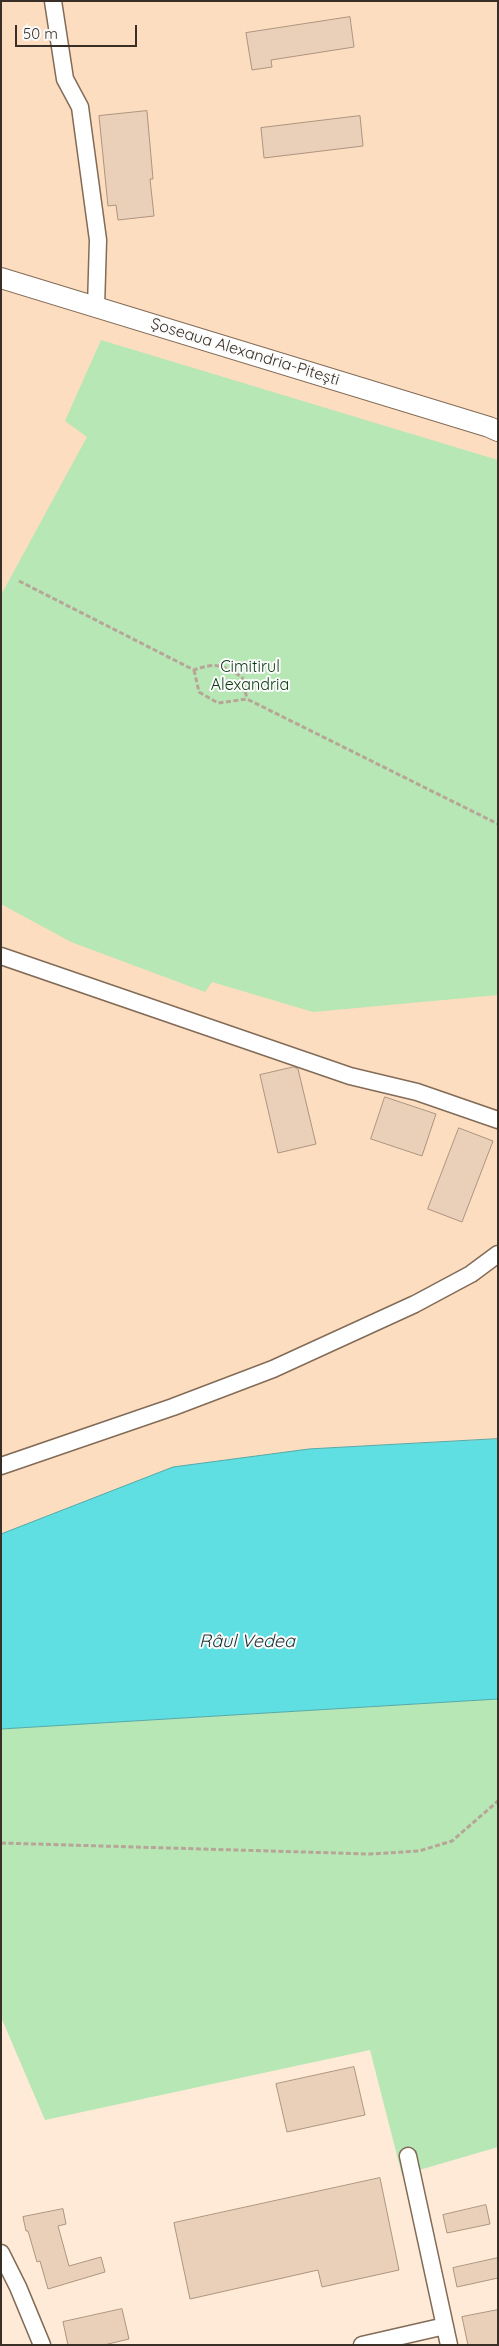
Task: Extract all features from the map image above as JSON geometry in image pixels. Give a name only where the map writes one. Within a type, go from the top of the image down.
[{"type":"main road","name":"Șoseaua Alexandria-Pitești","points":[[1,278],[495,428]]},
{"type":"street","points":[[53,1],[65,80],[80,107],[98,240],[96,307]]},
{"type":"street","points":[[1,956],[350,1076],[417,1092],[498,1120]]},
{"type":"street","points":[[1,1466],[173,1407],[273,1369],[415,1304],[471,1274],[498,1254]]},
{"type":"street","points":[[408,2156],[449,2345]]},
{"type":"street","points":[[1,2253],[18,2287],[42,2345]]},
{"type":"street","points":[[362,2345],[445,2326]]},
{"type":"path","points":[[18,581],[194,670],[208,665],[223,666],[242,677],[247,699]]},
{"type":"path","points":[[194,670],[199,692],[218,704],[247,699],[498,824]]},
{"type":"path","points":[[1,1843],[370,1854],[419,1851],[452,1841],[498,1801]]},
{"type":"shaded area","points":[[1,1],[498,1],[498,1683],[1,1694]]},
{"type":"green space","name":"Cimitirul Alexandria","points":[[101,340],[498,460],[498,995],[313,1012],[212,982],[205,992],[71,942],[1,904],[1,595],[87,437],[65,421]]},
{"type":"green space","points":[[498,1699],[498,2147],[402,2175],[370,2050],[45,2120],[1,2017],[1,1729]]},
{"type":"water","name":"Râul Vedea","points":[[498,1439],[498,1699],[1,1729],[1,1534],[173,1467],[309,1449]]},
{"type":"building","points":[[350,17],[354,47],[271,60],[272,67],[252,70],[246,33]]},
{"type":"building","points":[[147,111],[153,179],[150,179],[154,216],[118,220],[116,205],[108,206],[99,116]]},
{"type":"building","points":[[360,116],[363,146],[264,158],[261,128]]},
{"type":"building","points":[[294,1067],[298,1069],[316,1144],[278,1153],[260,1075]]},
{"type":"building","points":[[385,1097],[436,1114],[422,1156],[371,1139]]},
{"type":"building","points":[[459,1128],[493,1141],[462,1222],[428,1209]]},
{"type":"building","points":[[354,2067],[365,2115],[287,2132],[276,2084]]},
{"type":"building","points":[[380,2178],[399,2270],[322,2287],[318,2270],[190,2299],[174,2223]]},
{"type":"building","points":[[486,2205],[490,2224],[447,2233],[443,2215]]},
{"type":"building","points":[[63,2209],[66,2224],[58,2226],[69,2266],[101,2257],[105,2272],[48,2289],[40,2261],[37,2262],[28,2231],[26,2231],[23,2217]]},
{"type":"building","points":[[498,2258],[498,2278],[457,2287],[453,2268]]},
{"type":"building","points":[[122,2309],[129,2339],[104,2345],[68,2345],[63,2322]]},
{"type":"building","points":[[498,2310],[498,2345],[468,2345],[462,2317]]}]
